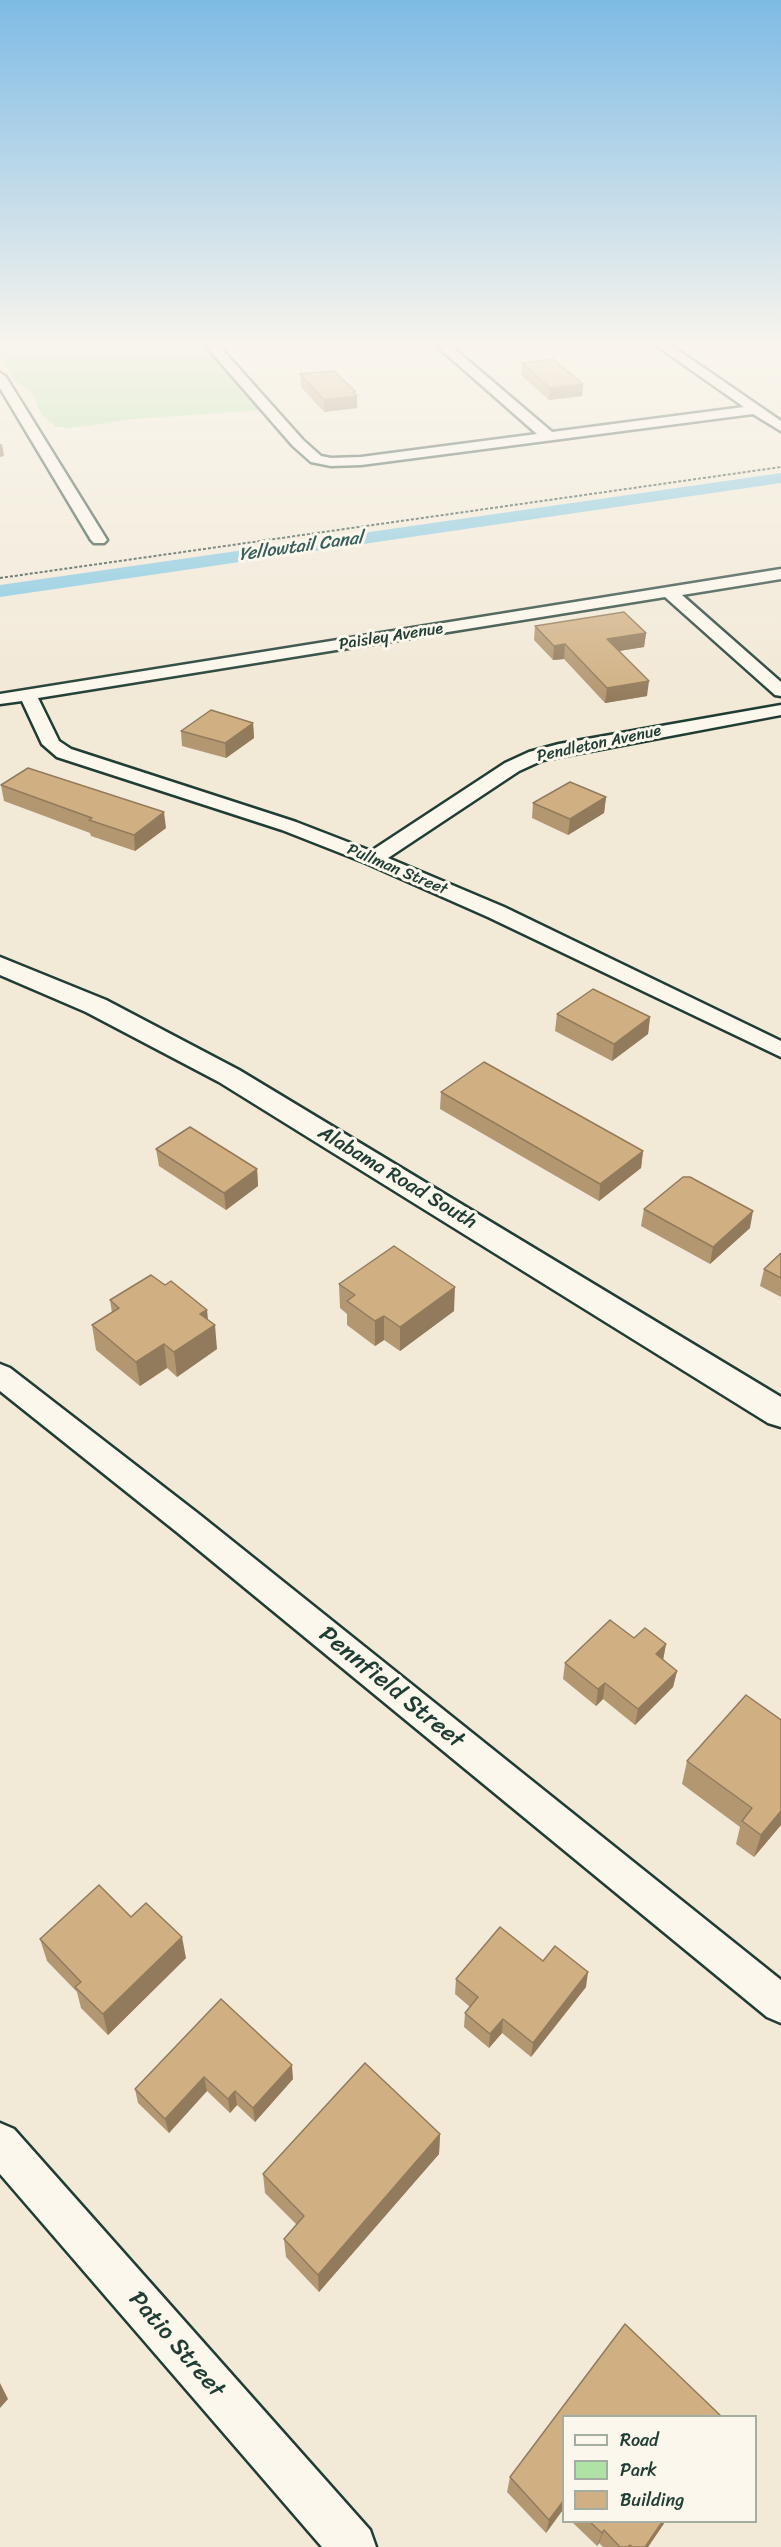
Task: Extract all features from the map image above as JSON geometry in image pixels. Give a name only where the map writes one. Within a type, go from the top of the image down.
[{"type":"street","points":[[53,465],[99,540]]},
{"type":"street","name":"Paisley Avenue","points":[[0,699],[781,574]]},
{"type":"street","points":[[669,592],[781,691]]},
{"type":"street","name":"Pullman Street","points":[[28,695],[51,744],[64,753],[290,826],[373,859],[496,912],[781,1050]]},
{"type":"street","name":"Pendleton Avenue","points":[[373,859],[512,767],[536,756],[781,710]]},
{"type":"street","name":"Alabama Road South","points":[[0,965],[96,1006],[229,1076],[781,1414]]},
{"type":"street","name":"Pennfield Street","points":[[0,1375],[189,1524],[781,2004]]},
{"type":"street","name":"Patio Street","points":[[0,2143],[353,2547]]},
{"type":"path","points":[[0,578],[781,467]]},
{"type":"building","points":[[624,612],[646,633],[607,639],[649,681],[607,688],[565,644],[554,646],[535,626]]},
{"type":"building","points":[[211,710],[253,723],[225,743],[181,731]]},
{"type":"building","points":[[28,768],[164,812],[134,835],[1,785]]},
{"type":"building","points":[[570,782],[606,797],[570,819],[533,803]]},
{"type":"building","points":[[593,989],[650,1017],[614,1044],[557,1014]]},
{"type":"building","points":[[484,1062],[643,1151],[600,1184],[441,1092]]},
{"type":"building","points":[[190,1127],[257,1169],[224,1193],[156,1149]]},
{"type":"building","points":[[683,1177],[690,1177],[753,1211],[713,1247],[644,1209]]},
{"type":"building","points":[[394,1246],[455,1287],[400,1327],[384,1316],[375,1321],[347,1301],[355,1295],[339,1284]]},
{"type":"building","points":[[781,1253],[781,1278],[764,1269]]},
{"type":"building","points":[[151,1275],[165,1285],[171,1281],[207,1310],[200,1314],[215,1325],[174,1352],[164,1344],[136,1362],[92,1325],[119,1308],[110,1300]]},
{"type":"building","points":[[610,1620],[634,1638],[645,1628],[666,1644],[656,1654],[677,1671],[638,1709],[605,1683],[598,1689],[565,1663]]},
{"type":"building","points":[[746,1695],[781,1720],[781,1811],[761,1835],[742,1821],[752,1808],[687,1761]]},
{"type":"building","points":[[99,1885],[131,1917],[146,1903],[182,1937],[103,2014],[75,1987],[81,1982],[40,1939]]},
{"type":"building","points":[[500,1927],[543,1961],[555,1946],[588,1972],[533,2043],[503,2019],[490,2034],[465,2013],[478,1997],[456,1979]]},
{"type":"building","points":[[221,1999],[292,2065],[253,2108],[235,2091],[228,2099],[204,2077],[165,2119],[135,2089]]},
{"type":"building","points":[[365,2063],[440,2134],[318,2275],[284,2239],[304,2216],[263,2174]]},
{"type":"building","points":[[625,2324],[720,2415],[562,2415],[562,2503],[549,2520],[510,2477]]},
{"type":"building","points":[[591,2523],[661,2523],[645,2547],[630,2545],[620,2547],[604,2530],[602,2533]]},
{"type":"waterway","name":"Yellowtail Canal","points":[[0,591],[781,478]]}]
